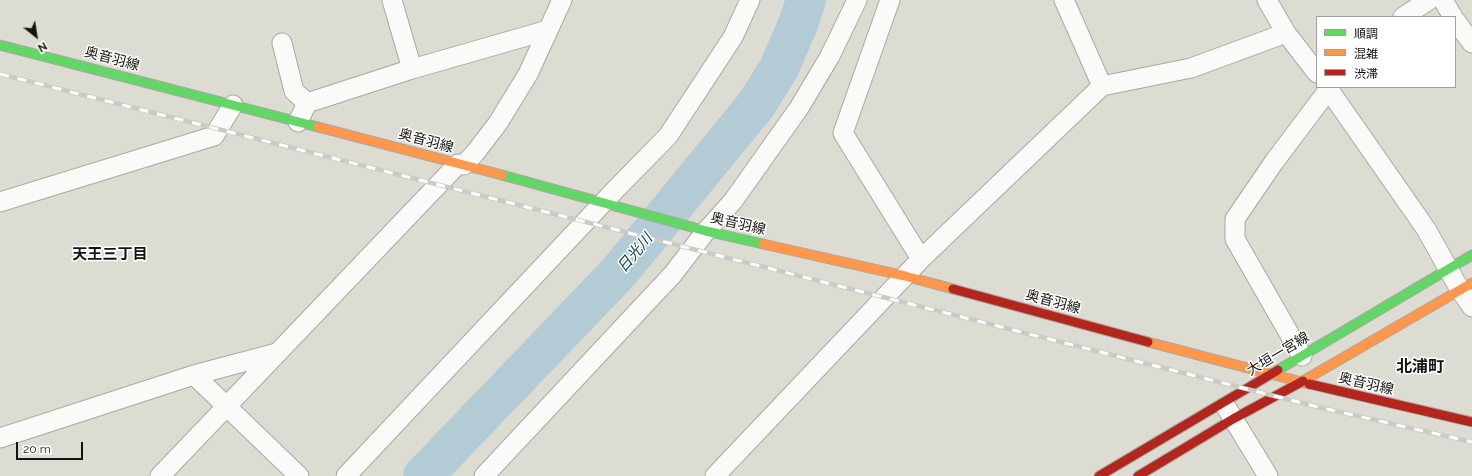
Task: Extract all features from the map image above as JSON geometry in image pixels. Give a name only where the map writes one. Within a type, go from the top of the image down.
[{"type":"main road","name":"奥音羽線","points":[[0,45],[461,164],[704,230],[905,276],[1269,375],[1472,422]]},
{"type":"main road","name":"大垣一宮線","points":[[1099,476],[1472,255]]},
{"type":"main road","points":[[1138,476],[1233,419],[1301,382],[1466,286]]},
{"type":"street","points":[[392,0],[412,69]]},
{"type":"street","points":[[160,476],[461,164],[475,153],[498,123],[528,74],[562,0]]},
{"type":"street","points":[[346,476],[608,203],[668,136],[733,37],[750,0]]},
{"type":"street","points":[[484,476],[673,274],[704,230],[733,201],[799,108],[830,56],[857,0]]},
{"type":"street","points":[[890,0],[843,133],[921,259]]},
{"type":"street","points":[[1064,0],[1102,86]]},
{"type":"street","points":[[1267,0],[1286,34],[1316,72]]},
{"type":"street","points":[[1405,16],[1429,0]]},
{"type":"street","points":[[1443,0],[1452,16]]},
{"type":"street","points":[[1456,21],[1472,43]]},
{"type":"street","points":[[298,122],[307,103],[412,69],[548,30]]},
{"type":"street","points":[[715,476],[921,259],[1102,86],[1191,68],[1286,34]]},
{"type":"street","points":[[282,43],[294,91],[307,103]]},
{"type":"street","points":[[1302,356],[1235,239],[1235,219],[1328,88],[1426,229],[1449,268],[1466,286],[1472,307]]},
{"type":"street","points":[[0,202],[214,136],[233,105]]},
{"type":"street","points":[[0,438],[194,375],[277,353]]},
{"type":"street","points":[[194,375],[299,476]]},
{"type":"street","points":[[1223,402],[1268,476]]},
{"type":"waterway","name":"日光川","points":[[423,476],[619,272],[756,105],[779,68],[798,24],[806,0]]},
{"type":"railway","points":[[0,74],[1318,407],[1472,442]]},
{"type":"traffic: fast","points":[[0,45],[318,127]]},
{"type":"traffic: fast","points":[[502,175],[706,231],[763,244]]},
{"type":"traffic: fast","points":[[1278,370],[1472,255]]},
{"type":"traffic: slow","points":[[318,127],[502,175]]},
{"type":"traffic: slow","points":[[763,244],[905,276],[953,289]]},
{"type":"traffic: slow","points":[[1303,381],[1472,283]]},
{"type":"traffic: slow","points":[[1148,342],[1309,384]]},
{"type":"traffic: jam","points":[[953,289],[1148,342]]},
{"type":"traffic: jam","points":[[1099,476],[1278,370]]},
{"type":"traffic: jam","points":[[1138,476],[1233,419],[1303,381]]},
{"type":"traffic: jam","points":[[1309,384],[1472,422]]},
{"type":"district","name":"天王三丁目","points":[[110,254]]},
{"type":"district","name":"北浦町","points":[[1420,367]]}]
